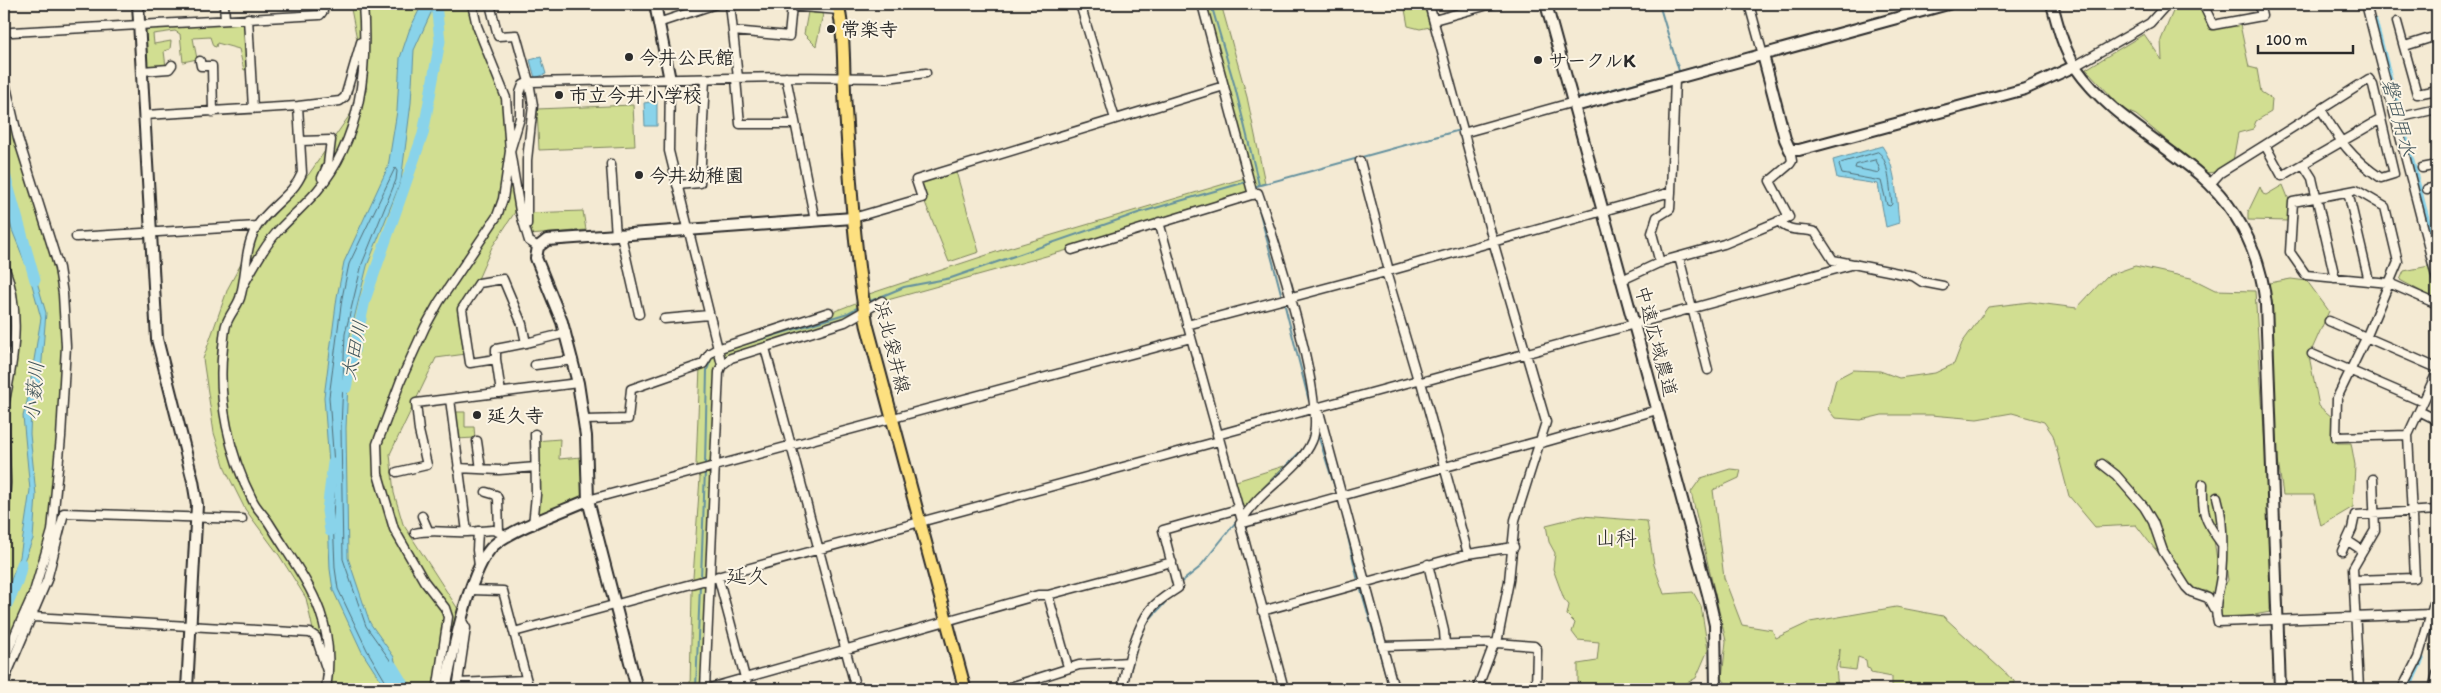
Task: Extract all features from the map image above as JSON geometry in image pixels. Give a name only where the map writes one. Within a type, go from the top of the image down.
[{"type":"main road","name":"浜北袋井線","points":[[839,7],[846,54],[853,218],[864,306],[965,689]]},
{"type":"street","points":[[138,4],[157,339],[193,481],[197,516],[187,689]]},
{"type":"street","points":[[224,4],[224,19]]},
{"type":"street","points":[[12,32],[320,15],[323,11],[322,4]]},
{"type":"street","points":[[242,288],[262,252],[276,233],[319,189],[345,147],[355,120],[364,64],[363,4]]},
{"type":"street","points":[[472,4],[477,26],[506,98],[510,151],[514,164],[516,193],[529,241],[538,247]]},
{"type":"street","points":[[490,4],[498,36],[516,35],[530,82],[532,105],[527,160],[527,233]]},
{"type":"street","points":[[655,4],[670,80],[669,151],[722,364]]},
{"type":"street","points":[[658,23],[716,4]]},
{"type":"street","points":[[730,4],[740,124],[795,124]]},
{"type":"street","points":[[764,4],[839,7]]},
{"type":"street","points":[[1080,4],[1115,119]]},
{"type":"street","points":[[1202,4],[1252,195]]},
{"type":"street","points":[[1429,4],[1493,241],[1546,422],[1515,520],[1514,547],[1495,644],[1478,689]]},
{"type":"street","points":[[1434,20],[1492,4]]},
{"type":"street","name":"中遠広域農道","points":[[1546,4],[1708,594],[1716,643],[1716,689]]},
{"type":"street","points":[[1622,280],[1660,263],[1724,244],[1789,217],[1770,181],[1790,164],[1792,160],[1749,4]]},
{"type":"street","points":[[1464,133],[1763,55],[1948,4]]},
{"type":"street","points":[[2052,4],[2066,48],[2076,66],[2102,99],[2210,184],[2230,206],[2245,232],[2262,278],[2266,304],[2280,689]]},
{"type":"street","points":[[1790,150],[1804,149],[2025,89],[2076,66],[2150,23],[2167,4]]},
{"type":"street","points":[[2204,4],[2213,25],[2262,16],[2259,4]]},
{"type":"street","points":[[2366,4],[2397,118],[2437,280]]},
{"type":"street","points":[[733,31],[789,36],[792,5]]},
{"type":"street","points":[[248,18],[253,109]]},
{"type":"street","points":[[2397,22],[2417,94],[2437,90]]},
{"type":"street","points":[[144,115],[298,106],[340,101],[345,97],[364,36]]},
{"type":"street","points":[[2405,46],[2430,38]]},
{"type":"street","points":[[200,61],[201,66],[212,66],[213,112]]},
{"type":"street","points":[[142,71],[169,69],[172,65]]},
{"type":"street","points":[[440,689],[438,685],[448,617],[441,602],[407,554],[394,529],[378,474],[377,444],[392,402],[425,327],[439,302],[496,216],[504,199],[510,151],[520,118],[521,88],[530,82],[786,77],[887,78],[926,73]]},
{"type":"street","points":[[786,77],[815,221]]},
{"type":"street","points":[[4,78],[18,138],[58,268],[63,294],[66,346],[61,437],[52,531],[34,592],[4,659]]},
{"type":"street","points":[[1660,263],[1652,233],[1657,217],[1670,209],[1675,78]]},
{"type":"street","points":[[677,185],[700,183],[705,79]]},
{"type":"street","points":[[2210,184],[2220,173],[2322,111],[2369,79],[2394,174],[2381,178],[2360,164],[2341,142],[2322,111]]},
{"type":"street","points":[[638,689],[588,500],[584,420],[573,360],[566,333],[536,258],[538,247],[547,240],[853,218],[922,198],[916,180],[1224,86]]},
{"type":"street","points":[[298,106],[302,173],[298,182],[257,226],[251,238],[239,299],[226,325],[221,388],[230,440],[243,480],[254,504],[300,570],[315,597],[329,638],[326,689]]},
{"type":"street","points":[[2397,118],[2437,109]]},
{"type":"street","points":[[2265,145],[2282,176],[2381,119]]},
{"type":"street","points":[[301,141],[331,140],[328,164],[317,187],[319,189]]},
{"type":"street","points":[[1360,160],[1388,271],[1468,554]]},
{"type":"street","points":[[611,164],[618,236],[639,314]]},
{"type":"street","points":[[2303,164],[2312,178],[2335,278]]},
{"type":"street","points":[[2422,168],[2437,165]]},
{"type":"street","points":[[2427,189],[2437,187]]},
{"type":"street","points":[[2408,435],[2336,436],[2337,398],[2366,338],[2390,282],[2398,262],[2385,207],[2356,190],[2293,202],[2290,252],[2306,275],[2390,282],[2437,304]]},
{"type":"street","points":[[1187,325],[1671,192]]},
{"type":"street","points":[[2348,192],[2369,281]]},
{"type":"street","points":[[1072,250],[1258,193],[1277,249],[1290,296],[1316,409],[1394,689]]},
{"type":"street","points":[[1778,221],[1785,228],[1815,232],[1834,260],[1913,276],[1922,282],[1943,286]]},
{"type":"street","points":[[1159,222],[1238,510],[1262,611],[1284,689]]},
{"type":"street","points":[[76,237],[152,234],[257,226]]},
{"type":"street","points":[[1679,257],[1708,370]]},
{"type":"street","points":[[514,632],[920,521],[1316,409],[1855,264]]},
{"type":"street","points":[[4,266],[15,310],[14,349],[4,405]]},
{"type":"street","points":[[496,358],[470,363],[462,308],[479,283],[502,279],[522,324],[526,343]]},
{"type":"street","points":[[882,301],[864,306],[845,322],[731,358],[722,364],[719,372],[714,577],[706,689],[1038,595],[1048,595],[1172,562]]},
{"type":"street","points":[[584,420],[628,419],[631,389],[703,364],[710,354],[717,349],[830,312]]},
{"type":"street","points":[[664,319],[709,314]]},
{"type":"street","points":[[2329,321],[2437,368]]},
{"type":"street","points":[[501,393],[496,349],[566,333]]},
{"type":"street","points":[[445,689],[462,621],[479,566],[504,534],[532,525],[588,500],[1190,338]]},
{"type":"street","points":[[764,348],[856,689]]},
{"type":"street","points":[[2312,354],[2423,402]]},
{"type":"street","points":[[535,365],[573,360]]},
{"type":"street","points":[[2354,580],[2415,578],[2408,435],[2437,372]]},
{"type":"street","points":[[397,472],[427,465],[419,431],[416,404],[578,383]]},
{"type":"street","points":[[450,399],[468,532]]},
{"type":"street","points":[[1241,523],[1258,499],[1307,450],[1314,437],[1316,409]]},
{"type":"street","points":[[1241,523],[1657,410]]},
{"type":"street","points":[[2419,411],[2437,420]]},
{"type":"street","points":[[4,413],[6,483],[4,516]]},
{"type":"street","points":[[532,525],[536,495],[535,434]]},
{"type":"street","points":[[476,441],[481,469]]},
{"type":"street","points":[[2102,464],[2116,475],[2144,507],[2153,522],[2162,551],[2186,587],[2191,592],[2208,598],[2218,622],[2434,615]]},
{"type":"street","points":[[458,468],[536,467]]},
{"type":"street","points":[[2359,689],[2353,568],[2375,530],[2373,479]]},
{"type":"street","points":[[2203,484],[2203,514],[2221,543]]},
{"type":"street","points":[[486,492],[496,495],[498,499],[504,534]]},
{"type":"street","points":[[2214,609],[2221,574],[2221,512],[2217,497]]},
{"type":"street","points":[[1122,689],[1128,662],[1142,624],[1151,608],[1178,588],[1163,530],[1238,510]]},
{"type":"street","points":[[2342,551],[2348,541],[2355,515],[2437,510]]},
{"type":"street","points":[[4,682],[33,617],[50,572],[64,513],[242,519]]},
{"type":"street","points":[[422,516],[428,530]]},
{"type":"street","points":[[415,533],[428,530],[453,533],[493,530],[504,534]]},
{"type":"street","points":[[478,531],[477,550],[479,566]]},
{"type":"street","points":[[2348,541],[2363,551]]},
{"type":"street","points":[[1262,611],[1428,564],[1468,554],[1514,547]]},
{"type":"street","points":[[1428,564],[1444,631],[1445,645]]},
{"type":"street","points":[[714,577],[748,689]]},
{"type":"street","points":[[471,590],[503,590],[529,689]]},
{"type":"street","points":[[2402,689],[2418,658],[2434,615],[2437,593]]},
{"type":"street","points":[[1048,595],[1068,668]]},
{"type":"street","points":[[33,617],[310,633],[316,637],[328,675]]},
{"type":"street","points":[[462,621],[466,628],[458,686],[526,680]]},
{"type":"street","points":[[1382,646],[1495,644],[1536,647],[1536,689]]},
{"type":"street","points":[[1004,689],[1068,668],[1099,662],[1128,662]]},
{"type":"street","points":[[2433,689],[2437,674]]},
{"type":"green space","points":[[350,4],[474,4],[479,31],[506,98],[517,209],[492,247],[475,286],[459,309],[466,354],[436,358],[390,454],[394,493],[403,524],[458,609],[441,689],[326,689],[306,598],[279,555],[245,509],[226,471],[214,433],[203,359],[228,288],[257,234],[309,174],[367,90]]},
{"type":"green space","points":[[1204,4],[1221,4],[1247,97],[1265,183],[1253,187]]},
{"type":"green space","points":[[1404,4],[1424,4],[1430,27],[1420,29],[1408,26]]},
{"type":"green space","points":[[2180,4],[2199,4],[2215,27],[2239,20],[2249,67],[2257,69],[2261,92],[2272,99],[2271,112],[2256,121],[2253,129],[2238,133],[2233,161],[2215,172],[2206,173],[2136,115],[2124,110],[2086,69],[2144,34],[2162,60],[2161,40],[2174,9]]},
{"type":"green space","points":[[808,12],[823,14],[816,46],[804,34]]},
{"type":"green space","points":[[246,22],[251,68],[244,70],[239,49],[217,43],[216,47],[213,46],[210,37],[193,38],[197,59],[183,62],[180,34],[175,31],[153,34],[154,44],[171,41],[170,49],[164,51],[166,67],[147,68],[143,27]]},
{"type":"green space","points":[[4,77],[35,191],[64,312],[63,411],[46,550],[4,663]]},
{"type":"green space","points":[[633,105],[635,146],[539,150],[537,109]]},
{"type":"green space","points":[[955,168],[979,252],[949,262],[916,180]]},
{"type":"green space","points":[[1248,177],[1252,193],[1111,238],[884,301],[844,321],[731,358],[719,372],[705,689],[690,689],[692,592],[700,478],[696,465],[700,367],[710,353],[835,311],[858,302],[866,295],[1005,249]]},
{"type":"green space","points":[[2283,185],[2289,200],[2288,221],[2248,220],[2248,212],[2260,187],[2263,194],[2266,195]]},
{"type":"green space","points":[[583,211],[586,230],[530,235],[528,213]]},
{"type":"green space","points":[[2135,266],[2191,278],[2215,290],[2255,291],[2270,523],[2270,612],[2218,622],[2215,604],[2228,580],[2220,523],[2213,533],[2220,580],[2217,599],[2206,591],[2188,589],[2136,525],[2095,527],[2069,496],[2053,435],[2044,422],[2012,413],[1977,419],[1931,415],[1882,415],[1861,420],[1835,418],[1828,409],[1836,379],[1853,370],[1880,371],[1899,378],[1935,373],[1954,364],[1962,343],[1988,307],[2030,302],[2077,308],[2107,276]]},
{"type":"green space","points":[[2429,266],[2437,296],[2435,299],[2400,280],[2404,271]]},
{"type":"green space","points":[[2291,279],[2307,281],[2329,311],[2309,356],[2319,406],[2333,418],[2337,443],[2351,443],[2355,465],[2353,507],[2321,526],[2314,495],[2283,495],[2278,461],[2269,283]]},
{"type":"green space","points":[[455,412],[465,412],[465,427],[474,427],[475,438],[456,439]]},
{"type":"green space","points":[[560,439],[559,459],[581,457],[588,500],[534,516],[535,441]]},
{"type":"green space","points":[[1284,466],[1241,510],[1233,482]]},
{"type":"green space","points":[[1730,469],[1741,470],[1739,478],[1713,490],[1724,578],[1742,625],[1772,630],[1776,638],[1810,622],[1896,607],[1943,616],[2014,681],[2016,689],[1892,689],[1892,677],[1871,673],[1870,669],[1867,668],[1866,660],[1858,657],[1856,670],[1839,668],[1840,649],[1836,668],[1838,689],[1730,689],[1722,678],[1726,641],[1691,492],[1701,478]]},
{"type":"green space","points":[[1582,516],[1647,521],[1654,565],[1664,594],[1693,592],[1701,606],[1708,650],[1696,678],[1676,689],[1578,689],[1578,664],[1597,661],[1599,642],[1578,640],[1572,632],[1575,623],[1567,615],[1569,605],[1564,599],[1553,569],[1555,553],[1549,542],[1546,525]]},
{"type":"water","points":[[422,4],[435,4],[414,50],[411,103],[401,181],[367,266],[350,335],[346,428],[348,558],[370,623],[394,657],[402,689],[386,689],[362,652],[333,590],[330,569],[328,518],[330,478],[324,397],[337,297],[344,262],[388,167],[397,111],[400,58],[409,31]]},
{"type":"water","points":[[541,57],[546,74],[535,78],[530,60]]},
{"type":"water","points":[[657,101],[657,126],[645,126],[644,103]]},
{"type":"water","points":[[1882,146],[1891,164],[1893,173],[1899,223],[1886,227],[1878,184],[1837,178],[1833,160]]},
{"type":"water","points":[[4,167],[46,313],[39,396],[31,409],[30,434],[36,495],[33,539],[4,609],[4,598],[20,557],[30,490],[23,416],[41,318],[28,270],[12,230],[4,198]]},
{"type":"waterway","name":"太田川","points":[[346,388],[365,300],[423,134],[440,41],[436,4]]},
{"type":"waterway","points":[[1211,4],[1235,87],[1259,185]]},
{"type":"waterway","points":[[1659,4],[1679,71]]},
{"type":"waterway","name":"磐田用水","points":[[2374,21],[2437,260]]},
{"type":"waterway","points":[[1764,49],[1839,28]]},
{"type":"waterway","points":[[1576,99],[1760,50]]},
{"type":"waterway","points":[[1253,187],[1460,130]]},
{"type":"waterway","name":"小薮川","points":[[4,171],[35,280]]},
{"type":"waterway","points":[[868,302],[904,287],[951,278],[1138,213],[1246,182]]},
{"type":"waterway","points":[[1256,198],[1282,297]]},
{"type":"waterway","points":[[1284,302],[1309,401]]},
{"type":"waterway","points":[[726,350],[848,313],[859,307]]},
{"type":"waterway","points":[[705,465],[707,370],[712,357],[718,354]]},
{"type":"waterway","points":[[1317,432],[1337,494]]},
{"type":"waterway","points":[[1257,495],[1305,447]]},
{"type":"waterway","name":"太田川","points":[[330,531],[327,511],[333,463]]},
{"type":"waterway","points":[[701,578],[705,470]]},
{"type":"waterway","points":[[1343,515],[1358,581]]},
{"type":"waterway","points":[[1180,583],[1199,568],[1239,518]]},
{"type":"waterway","name":"小薮川","points":[[4,611],[17,583],[22,564]]},
{"type":"waterway","points":[[696,689],[700,585]]},
{"type":"waterway","points":[[1360,586],[1390,689]]},
{"type":"waterway","points":[[1129,675],[1143,632],[1150,619],[1168,598]]},
{"type":"waterway","name":"磐田用水","points":[[2429,632],[2437,606]]},
{"type":"waterway","name":"磐田用水","points":[[2407,689],[2421,659]]},
{"type":"waterway","name":"太田川","points":[[392,666],[406,689]]},
{"type":"place","name":"常楽寺","points":[[831,29]]},
{"type":"place","name":"今井公民館","points":[[629,57]]},
{"type":"place","name":"サークルK","points":[[1538,60]]},
{"type":"place","name":"市立今井小学校","points":[[559,95]]},
{"type":"place","name":"今井幼稚園","points":[[639,175]]},
{"type":"place","name":"延久寺","points":[[477,415]]},
{"type":"district","name":"山科","points":[[1616,538]]},
{"type":"district","name":"延久","points":[[747,576]]}]
